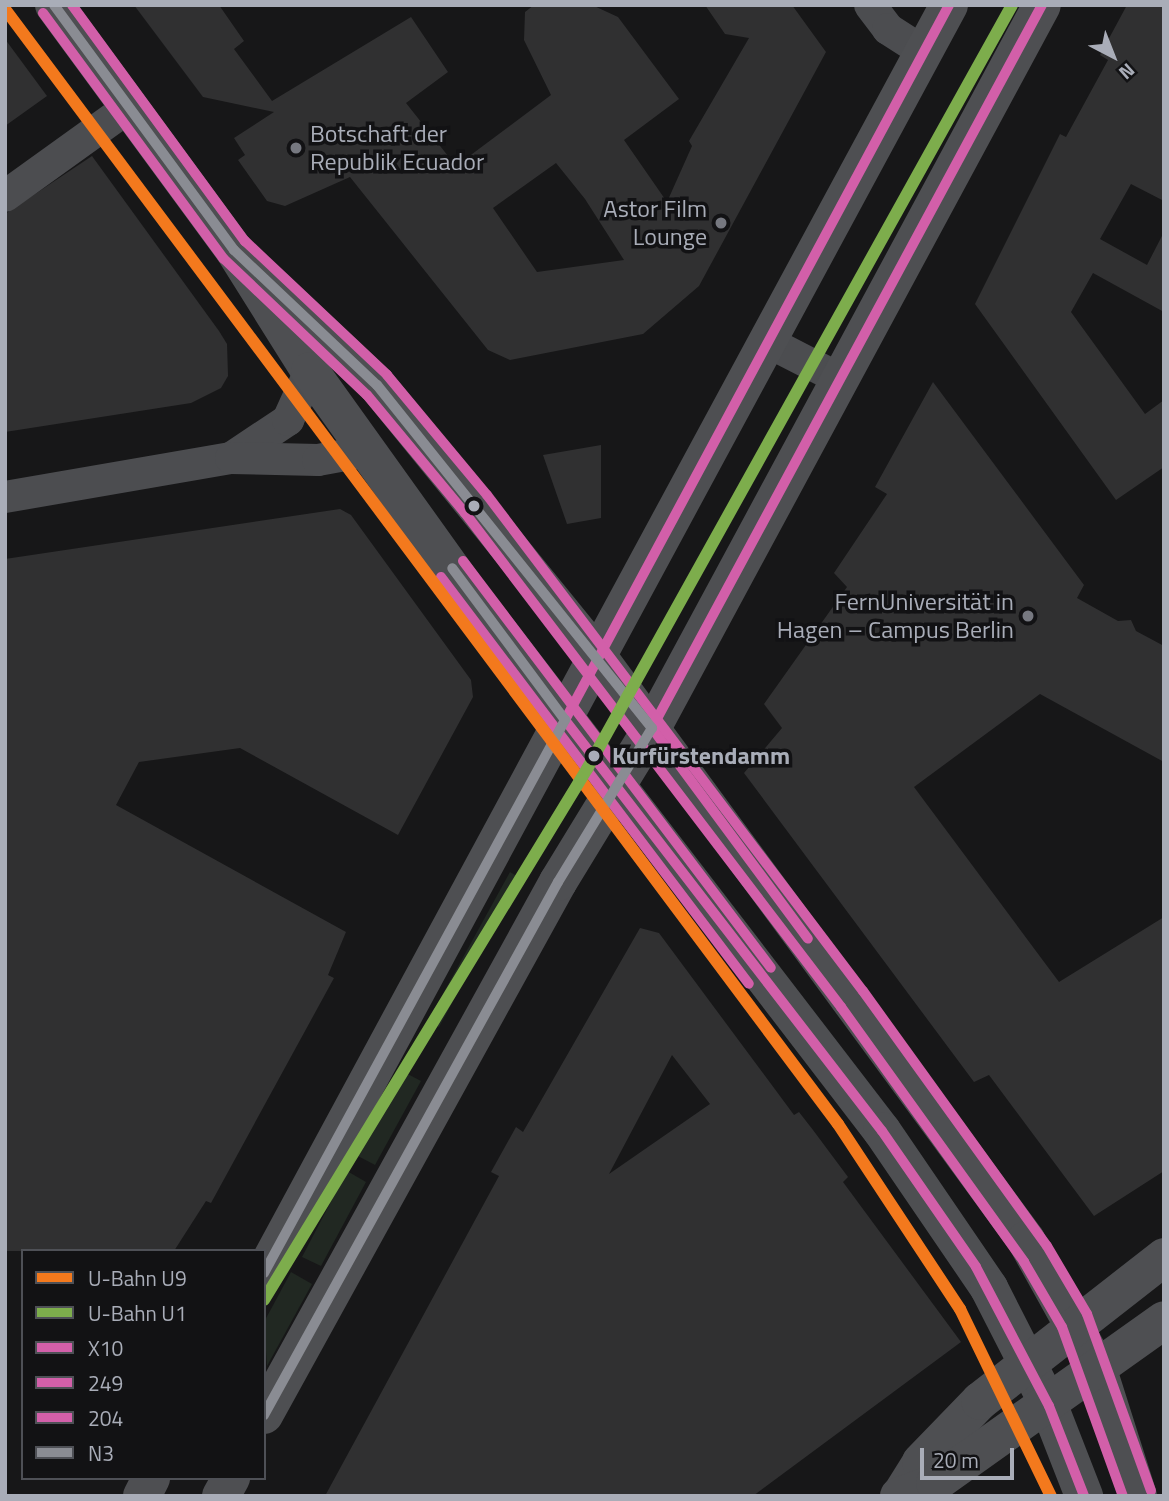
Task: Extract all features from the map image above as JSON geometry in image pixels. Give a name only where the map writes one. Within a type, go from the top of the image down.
[{"type":"main road","points":[[54,5],[234,250],[310,371],[367,451],[616,790],[883,1130],[976,1267],[1049,1406],[1084,1496]]},
{"type":"main road","points":[[266,1269],[770,343],[949,5]]},
{"type":"main road","points":[[266,1406],[558,882],[652,728],[1042,5]]},
{"type":"main road","points":[[234,250],[377,385],[599,658],[1018,1229],[1075,1321],[1098,1370],[1138,1496]]},
{"type":"main road","points":[[901,1495],[920,1462],[1025,1360],[1164,1257]]},
{"type":"main road","points":[[901,1495],[935,1483],[1049,1406],[1164,1320]]},
{"type":"main road","points":[[142,1496],[150,1480]]},
{"type":"main road","points":[[221,1496],[229,1480]]},
{"type":"street","points":[[870,5],[888,29],[924,52]]},
{"type":"street","points":[[5,196],[129,107]]},
{"type":"street","points":[[770,343],[840,379]]},
{"type":"street","points":[[231,458],[288,420],[310,371]]},
{"type":"street","points":[[5,497],[231,458],[318,460],[367,451]]},
{"type":"shaded area","points":[[510,872],[520,878],[439,1027],[428,1021]]},
{"type":"shaded area","points":[[402,1071],[421,1081],[375,1165],[356,1155]]},
{"type":"shaded area","points":[[347,1171],[366,1182],[321,1266],[302,1257]]},
{"type":"shaded area","points":[[291,1272],[312,1284],[267,1366],[266,1318]]},
{"type":"building","points":[[134,5],[219,5],[244,41],[234,49],[272,101],[411,17],[448,72],[406,103],[456,166],[551,95],[524,40],[525,12],[534,5],[592,5],[618,17],[679,99],[624,140],[667,202],[692,146],[689,141],[749,38],[725,34],[705,5],[792,5],[826,52],[699,286],[643,334],[510,360],[488,350],[350,177],[285,206],[267,201],[238,160],[245,155],[234,138],[274,112],[203,97]],"holes":[[[556,163],[585,199],[624,260],[537,272],[493,208]]]},
{"type":"building","points":[[1127,5],[1164,5],[1164,201],[1131,184],[1100,239],[1147,265],[1164,232],[1164,312],[1093,273],[1071,312],[1145,414],[1164,400],[1164,467],[1116,500],[975,304],[1060,134],[1066,137],[1108,60],[1100,55]]},
{"type":"building","points":[[5,39],[47,96],[5,126]]},
{"type":"building","points":[[92,156],[219,331],[227,344],[228,376],[221,388],[191,403],[5,432],[5,214]]},
{"type":"building","points":[[933,382],[1084,585],[1077,598],[1118,621],[1131,620],[1136,631],[1164,646],[1164,762],[1040,694],[914,787],[1059,982],[1164,917],[1164,1171],[1094,1216],[989,1075],[974,1082],[744,773],[782,728],[764,704],[847,587],[834,573],[887,494],[875,487]]},
{"type":"building","points":[[601,445],[601,518],[567,524],[543,455]]},
{"type":"building","points":[[340,509],[351,515],[471,680],[473,697],[398,835],[240,748],[139,762],[116,805],[346,932],[328,975],[334,978],[211,1203],[206,1201],[175,1249],[5,1251],[5,559]]},
{"type":"building","points":[[640,928],[659,933],[794,1115],[799,1112],[848,1177],[843,1182],[961,1342],[753,1496],[325,1496],[499,1176],[491,1172],[516,1127],[523,1132]],"holes":[[[672,1055],[710,1104],[609,1174]]]},
{"type":"metro line","name":"U1","points":[[266,1297],[587,769],[1012,5]]},
{"type":"metro line","name":"U9","points":[[5,9],[838,1124],[960,1309],[1051,1496]]},
{"type":"transit line","name":"N3","points":[[54,5],[234,250],[377,385],[652,728],[558,882],[266,1411]]},
{"type":"transit line","name":"204","points":[[72,5],[245,241],[387,375],[487,495],[863,991],[1047,1246],[1087,1314],[1151,1491]]},
{"type":"transit line","name":"X10","points":[[565,720],[949,5]]},
{"type":"transit line","name":"X10","points":[[652,728],[1042,5]]},
{"type":"transit line","name":"249","points":[[43,13],[224,259],[367,395],[465,513],[841,1007],[1024,1262],[1062,1327],[1123,1496]]},
{"type":"transit line","name":"204","points":[[463,561],[771,968]]},
{"type":"transit line","name":"N3","points":[[266,1269],[565,720],[452,568]]},
{"type":"transit line","name":"249","points":[[441,577],[749,984]]},
{"type":"transit line","name":"X10","points":[[565,720],[882,1131],[976,1267],[1049,1406],[1084,1496]]},
{"type":"transit line","name":"X10","points":[[652,728],[808,939]]},
{"type":"place","name":"Botschaft der Republik Ecuador","points":[[296,148]]},
{"type":"place","name":"Astor Film Lounge","points":[[721,223]]},
{"type":"place","name":"FernUniversität in Hagen – Campus Berlin","points":[[1028,616]]},
{"type":"place","name":"Kurfürstendamm","points":[[594,756]]}]
